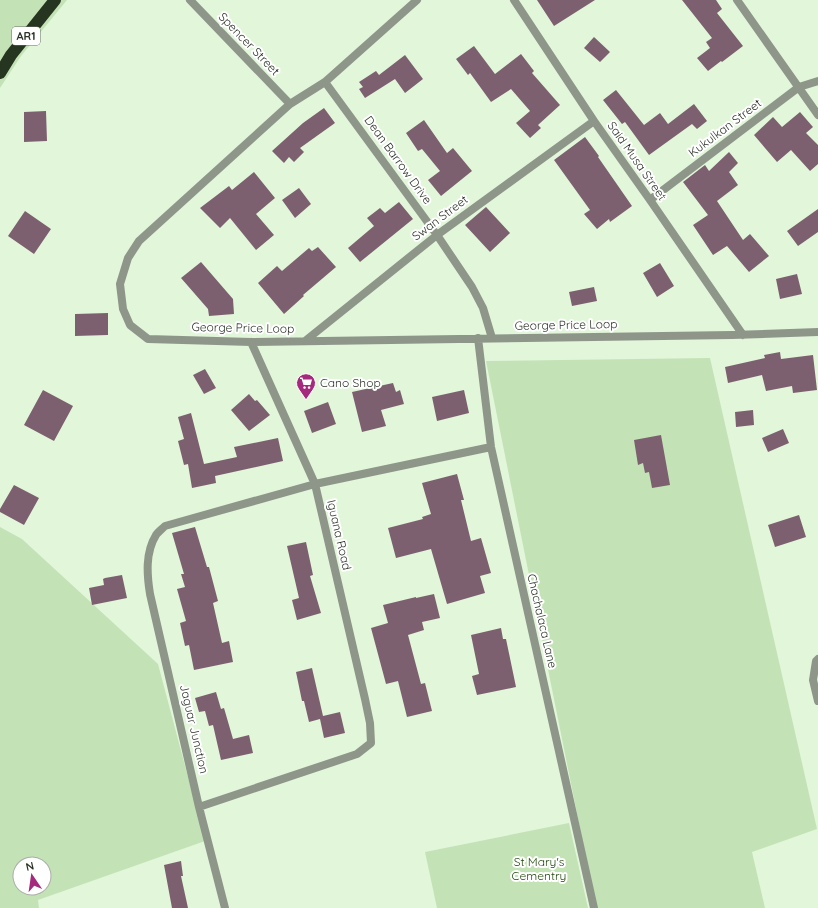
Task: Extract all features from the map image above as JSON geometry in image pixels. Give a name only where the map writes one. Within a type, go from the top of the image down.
[{"type":"highway","name":"AR1","points":[[0,73],[11,55],[55,0]]},
{"type":"street","name":"Spencer Street","points":[[190,0],[290,104]]},
{"type":"street","name":"George Price Loop","points":[[417,0],[326,82],[290,104],[139,241],[128,258],[120,284],[123,309],[130,325],[148,339],[251,342],[743,335],[818,332]]},
{"type":"street","name":"Said Musa Street","points":[[514,0],[594,121],[743,335]]},
{"type":"street","points":[[737,0],[818,115]]},
{"type":"street","name":"Kukulkan Street","points":[[650,200],[799,87],[818,81]]},
{"type":"street","name":"Dean Barrow Drive","points":[[326,82],[437,234],[472,287],[483,308],[492,338]]},
{"type":"street","name":"Swan Street","points":[[305,341],[437,234],[594,121]]},
{"type":"street","name":"Chachalaca Lane","points":[[478,338],[491,447],[594,908]]},
{"type":"street","name":"Iguana Road","points":[[200,808],[357,754],[371,743],[370,723],[365,699],[315,484],[251,342]]},
{"type":"street","name":"Jaguar Junction","points":[[225,908],[150,594],[147,574],[148,555],[156,535],[165,526],[315,484],[491,447]]},
{"type":"street","points":[[818,659],[816,661],[813,680],[818,701]]},
{"type":"green space","points":[[0,0],[67,0],[21,56],[0,88]]},
{"type":"green space","points":[[710,358],[817,829],[752,852],[765,908],[596,908],[486,361]]},
{"type":"green space","points":[[0,527],[22,539],[158,664],[205,841],[52,895],[52,856],[12,856],[12,896],[49,896],[38,900],[39,908],[0,908]]},
{"type":"green space","name":"St Mary's Cementry","points":[[569,823],[588,908],[437,908],[425,852]]},
{"type":"building","points":[[537,0],[595,0],[554,26]]},
{"type":"building","points":[[682,0],[716,0],[722,9],[717,13],[743,46],[708,71],[697,58],[710,48],[706,42],[712,38]]},
{"type":"building","points":[[594,37],[610,52],[600,62],[584,48]]},
{"type":"building","points":[[474,46],[495,74],[521,54],[534,71],[532,73],[560,105],[538,125],[541,128],[530,138],[516,123],[530,111],[511,89],[491,102],[470,73],[468,75],[456,59]]},
{"type":"building","points":[[405,55],[423,79],[405,93],[395,79],[365,98],[359,89],[363,87],[359,82],[376,71],[379,75]]},
{"type":"building","points":[[616,90],[644,125],[660,113],[668,124],[694,104],[707,121],[697,129],[692,124],[649,155],[625,122],[622,124],[603,100]]},
{"type":"building","points":[[324,108],[335,123],[300,148],[304,152],[294,162],[289,157],[284,163],[272,151],[303,123]]},
{"type":"building","points":[[46,111],[47,141],[24,142],[24,112]]},
{"type":"building","points":[[800,112],[813,127],[806,133],[818,145],[818,164],[810,171],[791,150],[777,162],[754,135],[773,117],[782,127]]},
{"type":"building","points":[[424,120],[447,153],[453,148],[472,171],[441,196],[428,180],[440,171],[422,149],[418,151],[406,133]]},
{"type":"building","points":[[585,137],[632,206],[610,222],[609,219],[597,229],[584,214],[590,210],[554,160]]},
{"type":"building","points":[[729,152],[738,163],[729,172],[738,185],[717,201],[743,240],[750,234],[769,256],[749,272],[727,246],[713,255],[693,225],[708,215],[683,182],[705,165],[709,171]]},
{"type":"building","points":[[254,172],[275,198],[256,214],[274,235],[256,250],[230,218],[220,228],[200,208],[229,186],[232,190]]},
{"type":"building","points":[[299,188],[311,204],[295,218],[282,200]]},
{"type":"building","points":[[399,202],[413,219],[360,262],[348,248],[374,226],[367,218],[380,208],[385,213]]},
{"type":"building","points":[[486,207],[510,233],[490,252],[465,225]]},
{"type":"building","points":[[818,209],[818,232],[798,246],[787,231]]},
{"type":"building","points":[[25,211],[51,229],[34,254],[8,236]]},
{"type":"building","points":[[318,247],[336,267],[303,295],[304,296],[284,314],[258,283],[277,266],[282,271],[309,248],[312,251]]},
{"type":"building","points":[[201,262],[233,299],[234,314],[209,316],[208,309],[181,278]]},
{"type":"building","points":[[660,263],[674,286],[657,297],[643,273]]},
{"type":"building","points":[[797,274],[802,294],[780,299],[776,279]]},
{"type":"building","points":[[594,287],[597,301],[572,306],[569,292]]},
{"type":"building","points":[[108,313],[108,335],[75,336],[75,314]]},
{"type":"building","points":[[780,352],[781,359],[813,355],[817,390],[793,393],[792,386],[766,391],[762,375],[728,383],[725,367],[765,358],[764,355]]},
{"type":"building","points":[[205,369],[216,388],[204,394],[193,375]]},
{"type":"building","points":[[393,383],[396,392],[400,390],[404,404],[381,410],[386,426],[362,432],[352,392]]},
{"type":"building","points":[[43,390],[73,406],[54,441],[24,425]]},
{"type":"building","points":[[464,390],[469,413],[437,421],[432,397]]},
{"type":"building","points":[[249,394],[255,401],[257,400],[270,415],[249,431],[231,410]]},
{"type":"building","points":[[328,402],[336,424],[312,433],[304,411]]},
{"type":"building","points":[[753,410],[754,425],[736,427],[735,412]]},
{"type":"building","points":[[191,413],[204,464],[237,457],[234,447],[278,438],[283,461],[215,476],[216,483],[192,488],[188,464],[184,465],[178,441],[184,439],[178,417]]},
{"type":"building","points":[[783,429],[789,443],[768,452],[762,438]]},
{"type":"building","points":[[661,435],[670,485],[652,488],[649,472],[645,473],[643,463],[638,465],[634,440]]},
{"type":"building","points":[[457,474],[464,500],[461,500],[471,541],[481,538],[491,573],[480,576],[485,593],[447,604],[431,549],[396,558],[388,528],[423,519],[422,517],[431,514],[422,483]]},
{"type":"building","points":[[14,485],[39,498],[24,525],[0,512],[0,509]]},
{"type":"building","points":[[799,515],[806,537],[775,547],[768,525]]},
{"type":"building","points":[[195,527],[207,567],[209,567],[218,601],[213,603],[222,643],[229,641],[233,662],[194,670],[189,645],[185,646],[180,623],[186,621],[177,589],[185,587],[181,574],[184,574],[172,533]]},
{"type":"building","points":[[306,542],[313,575],[310,576],[321,613],[297,620],[292,600],[299,598],[287,546]]},
{"type":"building","points":[[122,575],[127,598],[92,605],[89,588],[104,585],[103,579],[105,578]]},
{"type":"building","points":[[434,594],[440,618],[422,622],[424,630],[408,635],[421,684],[425,683],[432,711],[407,717],[398,681],[386,684],[371,628],[388,623],[383,605]]},
{"type":"building","points":[[501,628],[503,639],[506,639],[516,687],[477,695],[472,676],[479,674],[471,635]]},
{"type":"building","points":[[312,668],[323,716],[340,712],[345,733],[324,738],[320,719],[309,722],[304,701],[302,701],[296,672]]},
{"type":"building","points":[[216,692],[221,709],[224,708],[233,739],[249,735],[253,753],[221,760],[213,725],[209,726],[205,711],[199,712],[195,698]]},
{"type":"building","points":[[181,861],[183,876],[181,876],[188,908],[172,908],[164,865]]},
{"type":"place","name":"Cano Shop","points":[[306,400]]}]
